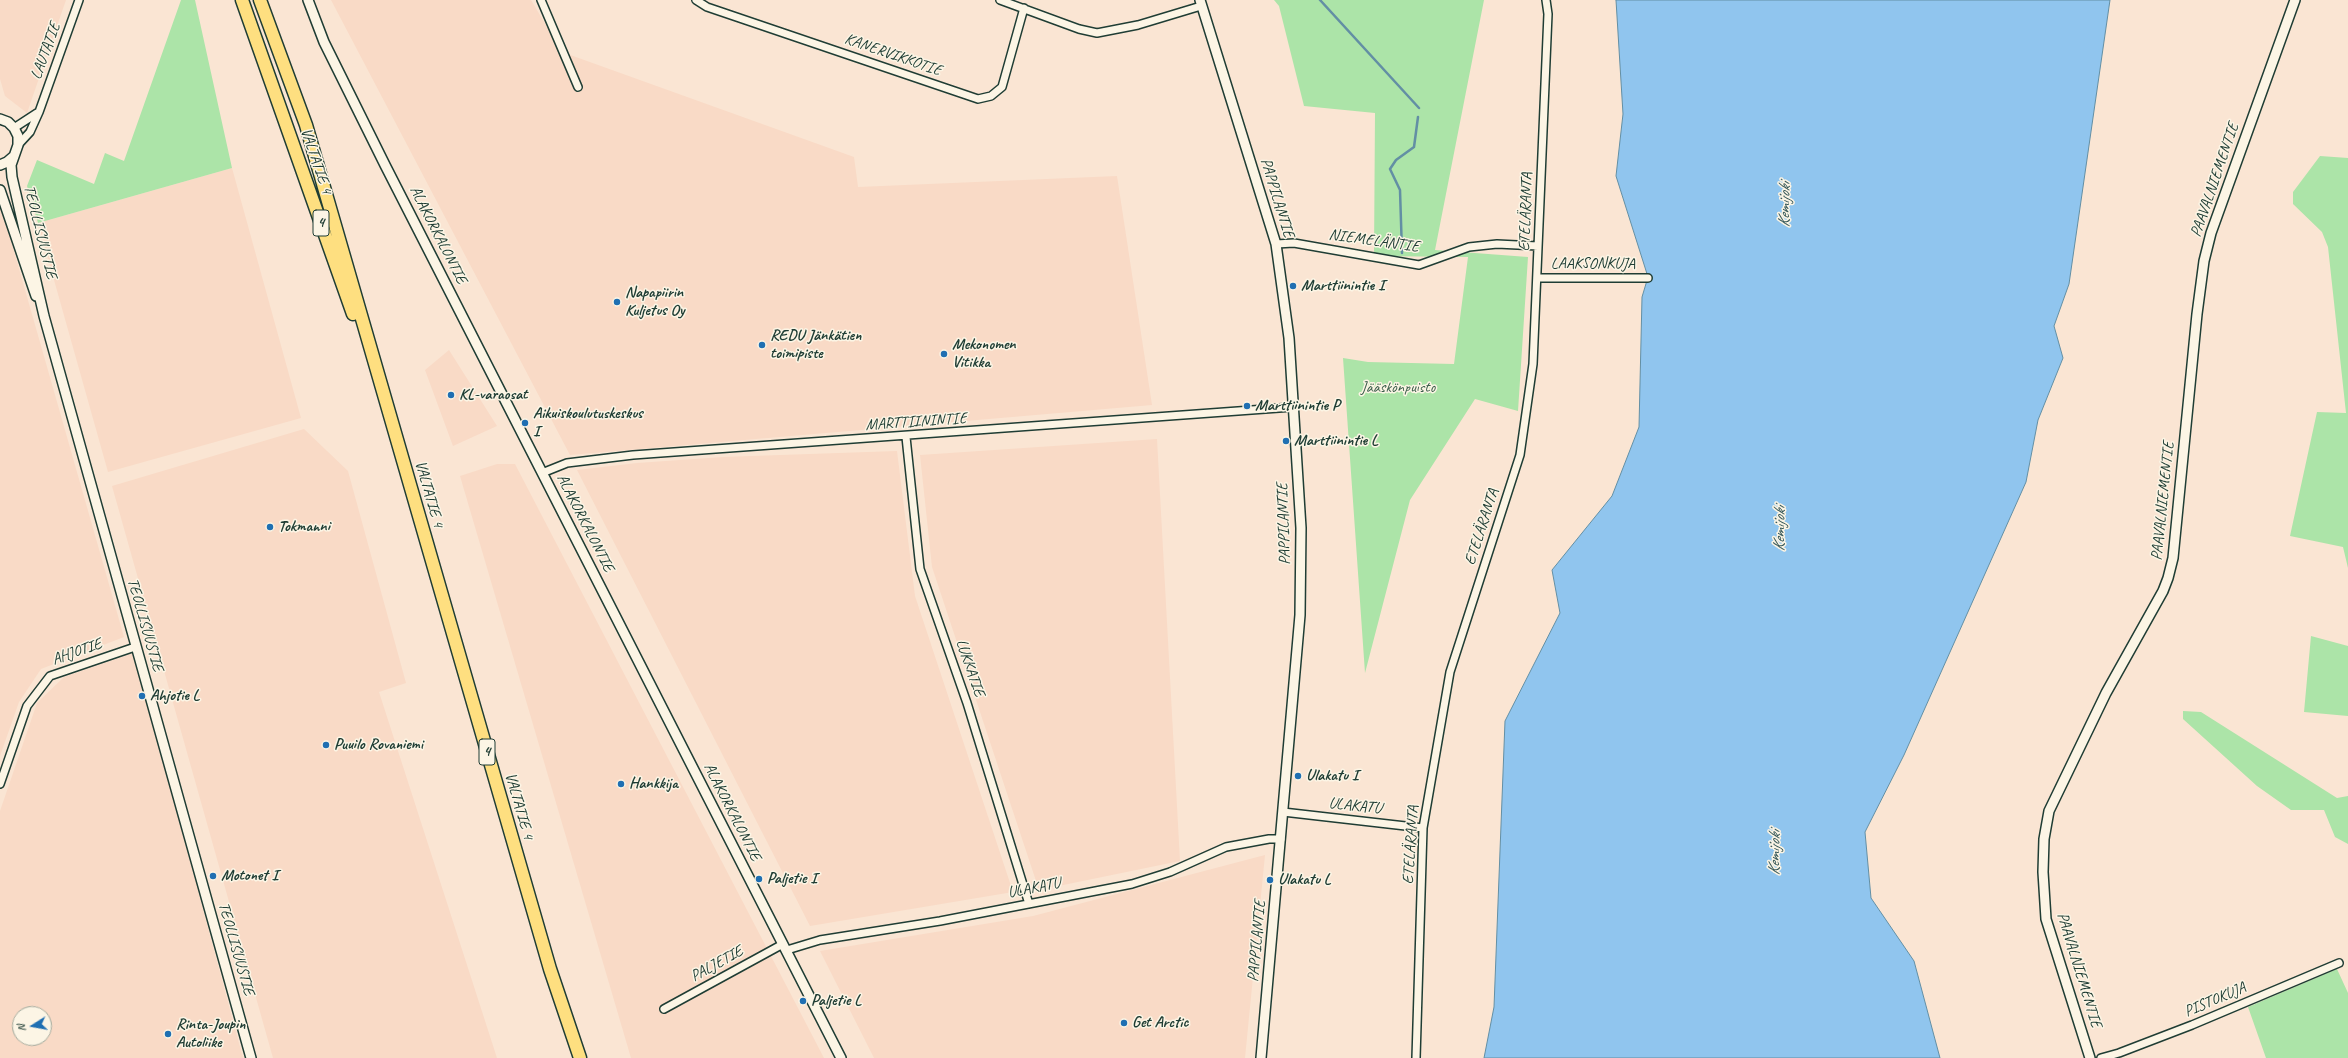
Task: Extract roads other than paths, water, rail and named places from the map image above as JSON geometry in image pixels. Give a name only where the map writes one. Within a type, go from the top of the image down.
[{"type":"highway","name":"VALTATIE 4","points":[[242,0],[399,445]]},
{"type":"highway","name":"VALTATIE 4","points":[[260,0],[306,125],[399,445],[444,609],[550,969],[580,1058]]},
{"type":"street","name":"LAUTATIE","points":[[18,145],[30,132],[39,112],[79,0]]},
{"type":"street","name":"ALAKORKALONTIE","points":[[308,0],[324,42],[347,91],[841,1058]]},
{"type":"street","points":[[541,0],[578,87]]},
{"type":"street","name":"KANERVIKKOTIE","points":[[696,0],[707,7],[978,99],[991,96],[1002,87],[1024,8]]},
{"type":"street","points":[[1000,0],[1079,29],[1097,33],[1138,25],[1201,3]]},
{"type":"street","name":"ETELÄRANTA","points":[[1416,1058],[1423,828],[1450,672],[1520,456],[1533,364],[1538,278],[1538,246],[1548,14],[1546,0]]},
{"type":"street","name":"PAAVALNIEMENTIE","points":[[2090,1058],[2046,919],[2043,872],[2044,839],[2049,811],[2106,693],[2163,591],[2168,578],[2173,558],[2197,314],[2204,261],[2211,233],[2295,0]]},
{"type":"street","name":"PAPPILANTIE","points":[[1201,3],[1276,244],[1286,315],[1301,528],[1301,602],[1261,1058]]},
{"type":"street","points":[[7,123],[39,112]]},
{"type":"street","points":[[0,113],[18,136],[18,145]]},
{"type":"street","name":"TEOLLISUUSTIE","points":[[18,145],[11,165],[13,184],[44,316],[135,647],[251,1058]]},
{"type":"street","points":[[0,165],[7,162],[14,156]]},
{"type":"street","name":"TEOLLISUUSTIE","points":[[0,190],[29,280],[44,316]]},
{"type":"street","name":"NIEMELÄNTIE","points":[[1276,244],[1294,243],[1419,265],[1469,247],[1497,244],[1538,246]]},
{"type":"street","name":"LAAKSONKUJA","points":[[1538,278],[1648,278]]},
{"type":"street","name":"MARTTIININTIE","points":[[542,473],[567,463],[633,455],[906,437],[1293,407]]},
{"type":"street","name":"LUKKATIE","points":[[906,437],[920,569],[967,703],[1029,904]]},
{"type":"street","name":"AHJOTIE","points":[[0,784],[27,706],[50,676],[135,647]]},
{"type":"street","name":"ULAKATU","points":[[1283,812],[1423,828]]},
{"type":"street","name":"ULAKATU","points":[[785,947],[940,921],[1132,884],[1170,872],[1226,847],[1269,839],[1281,840]]},
{"type":"street","name":"PALJETIE","points":[[664,1010],[785,947]]},
{"type":"street","name":"PISTOKUJA","points":[[2101,1058],[2119,1053],[2192,1025],[2339,963]]},
{"type":"water","name":"Kemijoki","points":[[1616,0],[2110,0],[2069,284],[2054,326],[2063,358],[2038,420],[2026,482],[1904,755],[1865,832],[1871,898],[1914,961],[1940,1058],[1484,1058],[1494,1007],[1505,721],[1560,613],[1552,570],[1612,496],[1639,427],[1642,297],[1648,277],[1616,176],[1623,114]]},
{"type":"waterway","points":[[1320,0],[1419,108]]},
{"type":"waterway","points":[[1402,253],[1400,190],[1390,169],[1396,160],[1414,147],[1418,117]]},
{"type":"place","name":"Marttiinintie I","points":[[1293,286]]},
{"type":"place","name":"Napapiirin Kuljetus Oy","points":[[617,302]]},
{"type":"place","name":"REDU Jänkätien toimipiste","points":[[762,345]]},
{"type":"place","name":"Mekonomen Vitikka","points":[[944,354]]},
{"type":"place","name":"KL-varaosat","points":[[451,395]]},
{"type":"place","name":"Marttiinintie P","points":[[1247,406]]},
{"type":"place","name":"Aikuiskoulutuskeskus I","points":[[525,423]]},
{"type":"place","name":"Marttiinintie L","points":[[1286,441]]},
{"type":"place","name":"Tokmanni","points":[[270,527]]},
{"type":"place","name":"Ahjotie L","points":[[142,696]]},
{"type":"place","name":"Puuilo Rovaniemi","points":[[326,745]]},
{"type":"place","name":"Ulakatu I","points":[[1298,776]]},
{"type":"place","name":"Hankkija","points":[[621,784]]},
{"type":"place","name":"Motonet I","points":[[213,876]]},
{"type":"place","name":"Paljetie I","points":[[759,879]]},
{"type":"place","name":"Ulakatu L","points":[[1270,880]]},
{"type":"place","name":"Paljetie L","points":[[803,1001]]},
{"type":"place","name":"Get Arctic","points":[[1124,1023]]},
{"type":"place","name":"Rinta-Joupin Autoliike","points":[[168,1034]]},
{"type":"park label","name":"Jääskönpuisto","points":[[1398,388]]}]
